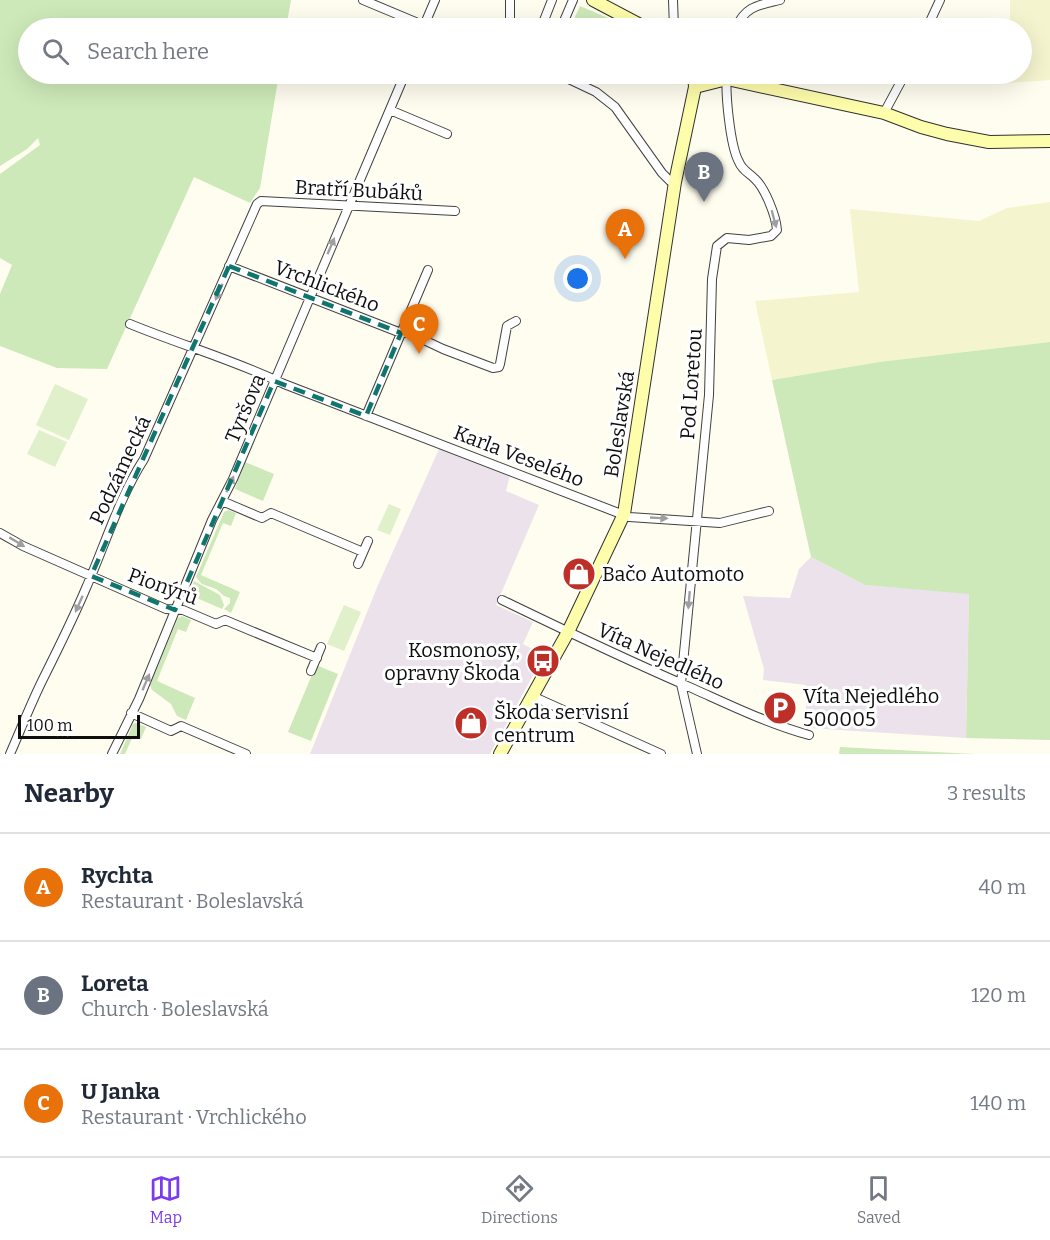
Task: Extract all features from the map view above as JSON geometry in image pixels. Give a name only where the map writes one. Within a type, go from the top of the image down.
[{"type":"street","points":[[363,0],[404,18]]},
{"type":"street","points":[[429,18],[435,0]]},
{"type":"street","points":[[510,0],[510,18]]},
{"type":"street","points":[[545,18],[552,0]]},
{"type":"street","points":[[565,18],[573,0]]},
{"type":"street","points":[[593,0],[627,18]]},
{"type":"street","points":[[673,0],[674,18]]},
{"type":"street","points":[[742,18],[754,6],[780,0]]},
{"type":"street","points":[[932,18],[940,0]]},
{"type":"street","name":"Tyršova","points":[[112,754],[172,622],[212,520],[275,380],[401,84]]},
{"type":"street","points":[[579,84],[596,92],[615,107],[662,173],[670,181],[675,182]]},
{"type":"street","name":"Boleslavská","points":[[501,754],[568,632],[624,514],[675,182],[695,84]]},
{"type":"street","points":[[695,87],[702,84]]},
{"type":"street","name":"Pod Loretou","points":[[697,754],[681,684],[695,520],[709,395],[712,279],[717,246],[727,238],[749,240],[771,236],[777,230],[776,217],[757,180],[739,163],[734,147],[725,84]]},
{"type":"street","points":[[762,84],[884,113],[930,130],[989,142],[1050,141]]},
{"type":"street","points":[[884,113],[900,84]]},
{"type":"street","points":[[390,110],[447,134]]},
{"type":"street","name":"Bratří Bubáků","points":[[261,201],[455,211]]},
{"type":"street","name":"Podzámecká","points":[[10,754],[257,204],[261,201]]},
{"type":"street","name":"Vrchlického","points":[[229,266],[496,368],[500,364],[507,326],[516,321]]},
{"type":"street","points":[[366,416],[428,270]]},
{"type":"street","name":"Karla Veselého","points":[[130,324],[267,375],[366,416],[629,517],[720,523],[769,511]]},
{"type":"street","points":[[222,501],[262,518],[272,513],[363,552]]},
{"type":"street","name":"Pionýrů","points":[[0,533],[23,546],[166,609],[183,610],[216,624],[225,620],[316,658]]},
{"type":"street","points":[[357,564],[368,541]]},
{"type":"street","name":"Víta Nejedlého","points":[[502,600],[681,684],[779,727],[809,735]]},
{"type":"street","points":[[311,671],[321,647]]},
{"type":"street","points":[[532,696],[661,754]]},
{"type":"street","points":[[131,713],[171,731],[181,726],[246,754]]},
{"type":"highlighted area","points":[[229,266],[401,333],[366,416],[274,381],[175,610],[91,576]]},
{"type":"shaded area","points":[[439,449],[510,475],[506,491],[539,505],[496,605],[533,622],[523,644],[544,655],[490,754],[310,754],[378,585]]},
{"type":"shaded area","points":[[811,557],[865,585],[969,593],[966,738],[808,728],[806,724],[806,685],[763,680],[764,669],[743,596],[790,598],[799,569]]},
{"type":"green space","points":[[0,0],[291,0],[288,18],[18,18],[18,84],[277,84],[260,188],[250,203],[194,177],[107,369],[57,368],[0,346],[0,294],[12,265],[0,258],[0,174],[40,145],[38,138],[27,149],[0,166]]},
{"type":"green space","points":[[1010,0],[1050,0],[1050,80],[1032,81],[1032,18],[1010,18]]},
{"type":"green space","points":[[580,6],[608,18],[575,18]]},
{"type":"green space","points":[[1050,202],[1050,342],[879,362],[772,380],[755,301],[859,292],[850,209],[979,221],[1007,208]]},
{"type":"green space","points":[[1050,342],[1050,740],[966,738],[969,594],[865,585],[811,557],[772,380],[879,362]]},
{"type":"green space","points":[[55,384],[88,399],[69,440],[36,425]]},
{"type":"green space","points":[[39,430],[67,442],[55,467],[27,454]]},
{"type":"green space","points":[[245,462],[274,474],[263,501],[235,489]]},
{"type":"green space","points":[[389,504],[401,509],[390,535],[377,530]]},
{"type":"green space","points":[[228,510],[236,513],[231,526],[223,523],[201,575],[240,592],[231,613],[224,609],[230,603],[230,598],[202,584],[196,577],[224,512]]},
{"type":"green space","points":[[194,581],[220,595],[224,605],[222,609],[190,595]]},
{"type":"green space","points":[[344,605],[361,612],[344,651],[327,644]]},
{"type":"green space","points":[[182,616],[191,620],[186,632],[178,629],[157,681],[195,698],[186,720],[177,716],[171,704],[152,690],[150,685],[178,618]]},
{"type":"green space","points":[[316,665],[338,674],[311,741],[288,732]]},
{"type":"green space","points":[[133,724],[146,727],[141,739],[133,736],[125,754],[120,754]]},
{"type":"green space","points":[[840,747],[974,754],[839,754]]},
{"type":"place","name":"Loreta","points":[[704,202]]},
{"type":"place","name":"Rychta","points":[[625,259]]},
{"type":"place","name":"U Janka","points":[[419,354]]},
{"type":"place","name":"Bačo Automoto","points":[[579,574]]},
{"type":"place","name":"Kosmonosy, opravny Škoda","points":[[543,661]]},
{"type":"place","name":"Víta Nejedlého 500005","points":[[780,708]]},
{"type":"place","name":"Škoda servisní centrum","points":[[471,723]]}]
